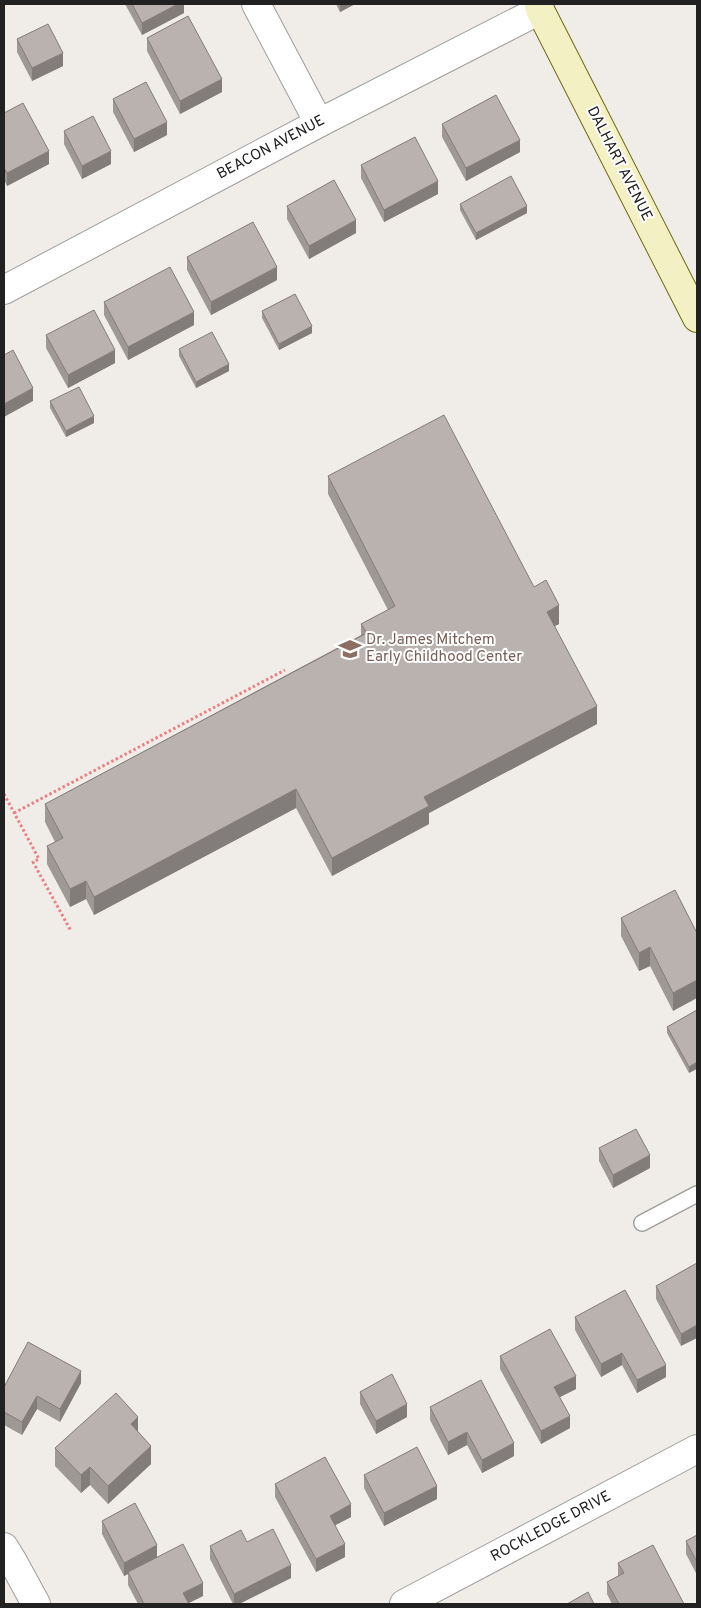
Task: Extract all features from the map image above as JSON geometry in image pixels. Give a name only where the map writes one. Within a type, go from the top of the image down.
[{"type":"main road","name":"DALHART AVENUE","points":[[538,6],[697,318]]},
{"type":"street","points":[[256,4],[319,123]]},
{"type":"street","name":"BEACON AVENUE","points":[[4,290],[538,6]]},
{"type":"street","name":"ROCKLEDGE DRIVE","points":[[404,1604],[697,1449]]},
{"type":"street","points":[[4,1547],[36,1604]]},
{"type":"lane","points":[[642,1223],[697,1194]]},
{"type":"path","points":[[14,813],[285,670]]},
{"type":"path","points":[[4,794],[39,859],[33,862],[71,931]]},
{"type":"building","points":[[132,4],[178,4],[142,23]]},
{"type":"building","points":[[188,16],[222,79],[180,101],[147,38]]},
{"type":"building","points":[[48,24],[63,53],[32,68],[17,39]]},
{"type":"building","points":[[146,82],[167,122],[134,139],[113,99]]},
{"type":"building","points":[[496,95],[520,140],[466,168],[442,124]]},
{"type":"building","points":[[23,103],[49,151],[7,173],[4,168],[4,113]]},
{"type":"building","points":[[93,116],[111,151],[82,166],[64,131]]},
{"type":"building","points":[[415,137],[438,181],[384,210],[361,165]]},
{"type":"building","points":[[511,176],[527,206],[476,233],[460,204]]},
{"type":"building","points":[[334,180],[356,220],[309,246],[287,206]]},
{"type":"building","points":[[253,222],[277,267],[211,302],[187,257]]},
{"type":"building","points":[[170,267],[194,312],[128,347],[104,302]]},
{"type":"building","points":[[295,294],[312,326],[279,344],[262,311]]},
{"type":"building","points":[[94,310],[115,350],[68,375],[46,335]]},
{"type":"building","points":[[212,332],[229,364],[196,382],[179,349]]},
{"type":"building","points":[[13,350],[33,388],[4,404],[4,355]]},
{"type":"building","points":[[79,387],[94,416],[66,431],[50,401]]},
{"type":"building","points":[[444,415],[534,587],[546,580],[559,605],[547,612],[597,706],[424,797],[429,806],[332,858],[296,789],[94,897],[86,881],[70,889],[47,846],[63,838],[45,804],[367,633],[361,624],[395,606],[328,476]]},
{"type":"building","points":[[675,890],[697,933],[697,980],[673,993],[650,947],[639,953],[621,918]]},
{"type":"building","points":[[697,1010],[697,1062],[689,1067],[667,1027]]},
{"type":"building","points":[[636,1129],[650,1155],[613,1175],[599,1148]]},
{"type":"building","points":[[697,1263],[697,1325],[681,1334],[656,1286]]},
{"type":"building","points":[[625,1290],[666,1365],[637,1380],[622,1353],[601,1364],[575,1317]]},
{"type":"building","points":[[550,1329],[576,1376],[554,1387],[570,1416],[541,1431],[500,1356]]},
{"type":"building","points":[[28,1342],[81,1371],[60,1409],[37,1396],[22,1422],[4,1412],[4,1387]]},
{"type":"building","points":[[392,1374],[407,1404],[376,1421],[360,1392]]},
{"type":"building","points":[[481,1380],[514,1443],[482,1460],[467,1432],[448,1442],[430,1407]]},
{"type":"building","points":[[116,1393],[138,1417],[131,1424],[151,1446],[108,1486],[90,1467],[81,1475],[55,1448]]},
{"type":"building","points":[[417,1447],[437,1486],[384,1513],[364,1475]]},
{"type":"building","points":[[325,1457],[351,1504],[330,1516],[345,1544],[316,1559],[275,1484]]},
{"type":"building","points":[[135,1503],[157,1545],[124,1563],[102,1521]]},
{"type":"building","points":[[273,1529],[291,1565],[234,1594],[210,1546],[241,1530],[247,1542]]},
{"type":"building","points":[[697,1535],[697,1562],[686,1541]]},
{"type":"building","points":[[183,1544],[203,1583],[183,1593],[189,1604],[144,1604],[128,1572]]},
{"type":"building","points":[[653,1545],[684,1604],[619,1604],[607,1582],[624,1573],[618,1563]]},
{"type":"building","points":[[588,1592],[594,1604],[567,1604]]},
{"type":"place","name":"Dr. James Mitchem Early Childhood Center","points":[[350,649]]}]
